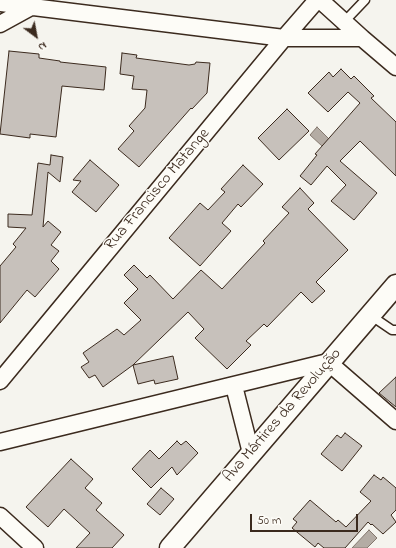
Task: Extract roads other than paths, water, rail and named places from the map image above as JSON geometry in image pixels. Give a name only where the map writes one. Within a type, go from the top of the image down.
[{"type":"street","points":[[319,0],[396,67]]},
{"type":"street","name":"Rua Francisco Matange","points":[[0,381],[284,38],[319,0]]},
{"type":"street","points":[[0,3],[284,38],[362,38]]},
{"type":"street","points":[[0,24],[31,7]]},
{"type":"street","name":"Ava Mártires da Revolução","points":[[170,548],[328,362],[396,285]]},
{"type":"street","points":[[0,442],[328,362],[396,421]]},
{"type":"street","points":[[234,386],[251,453]]},
{"type":"street","points":[[0,516],[35,548]]},
{"type":"lane","points":[[344,22],[365,0]]},
{"type":"lane","points":[[370,315],[392,330],[396,330]]}]
